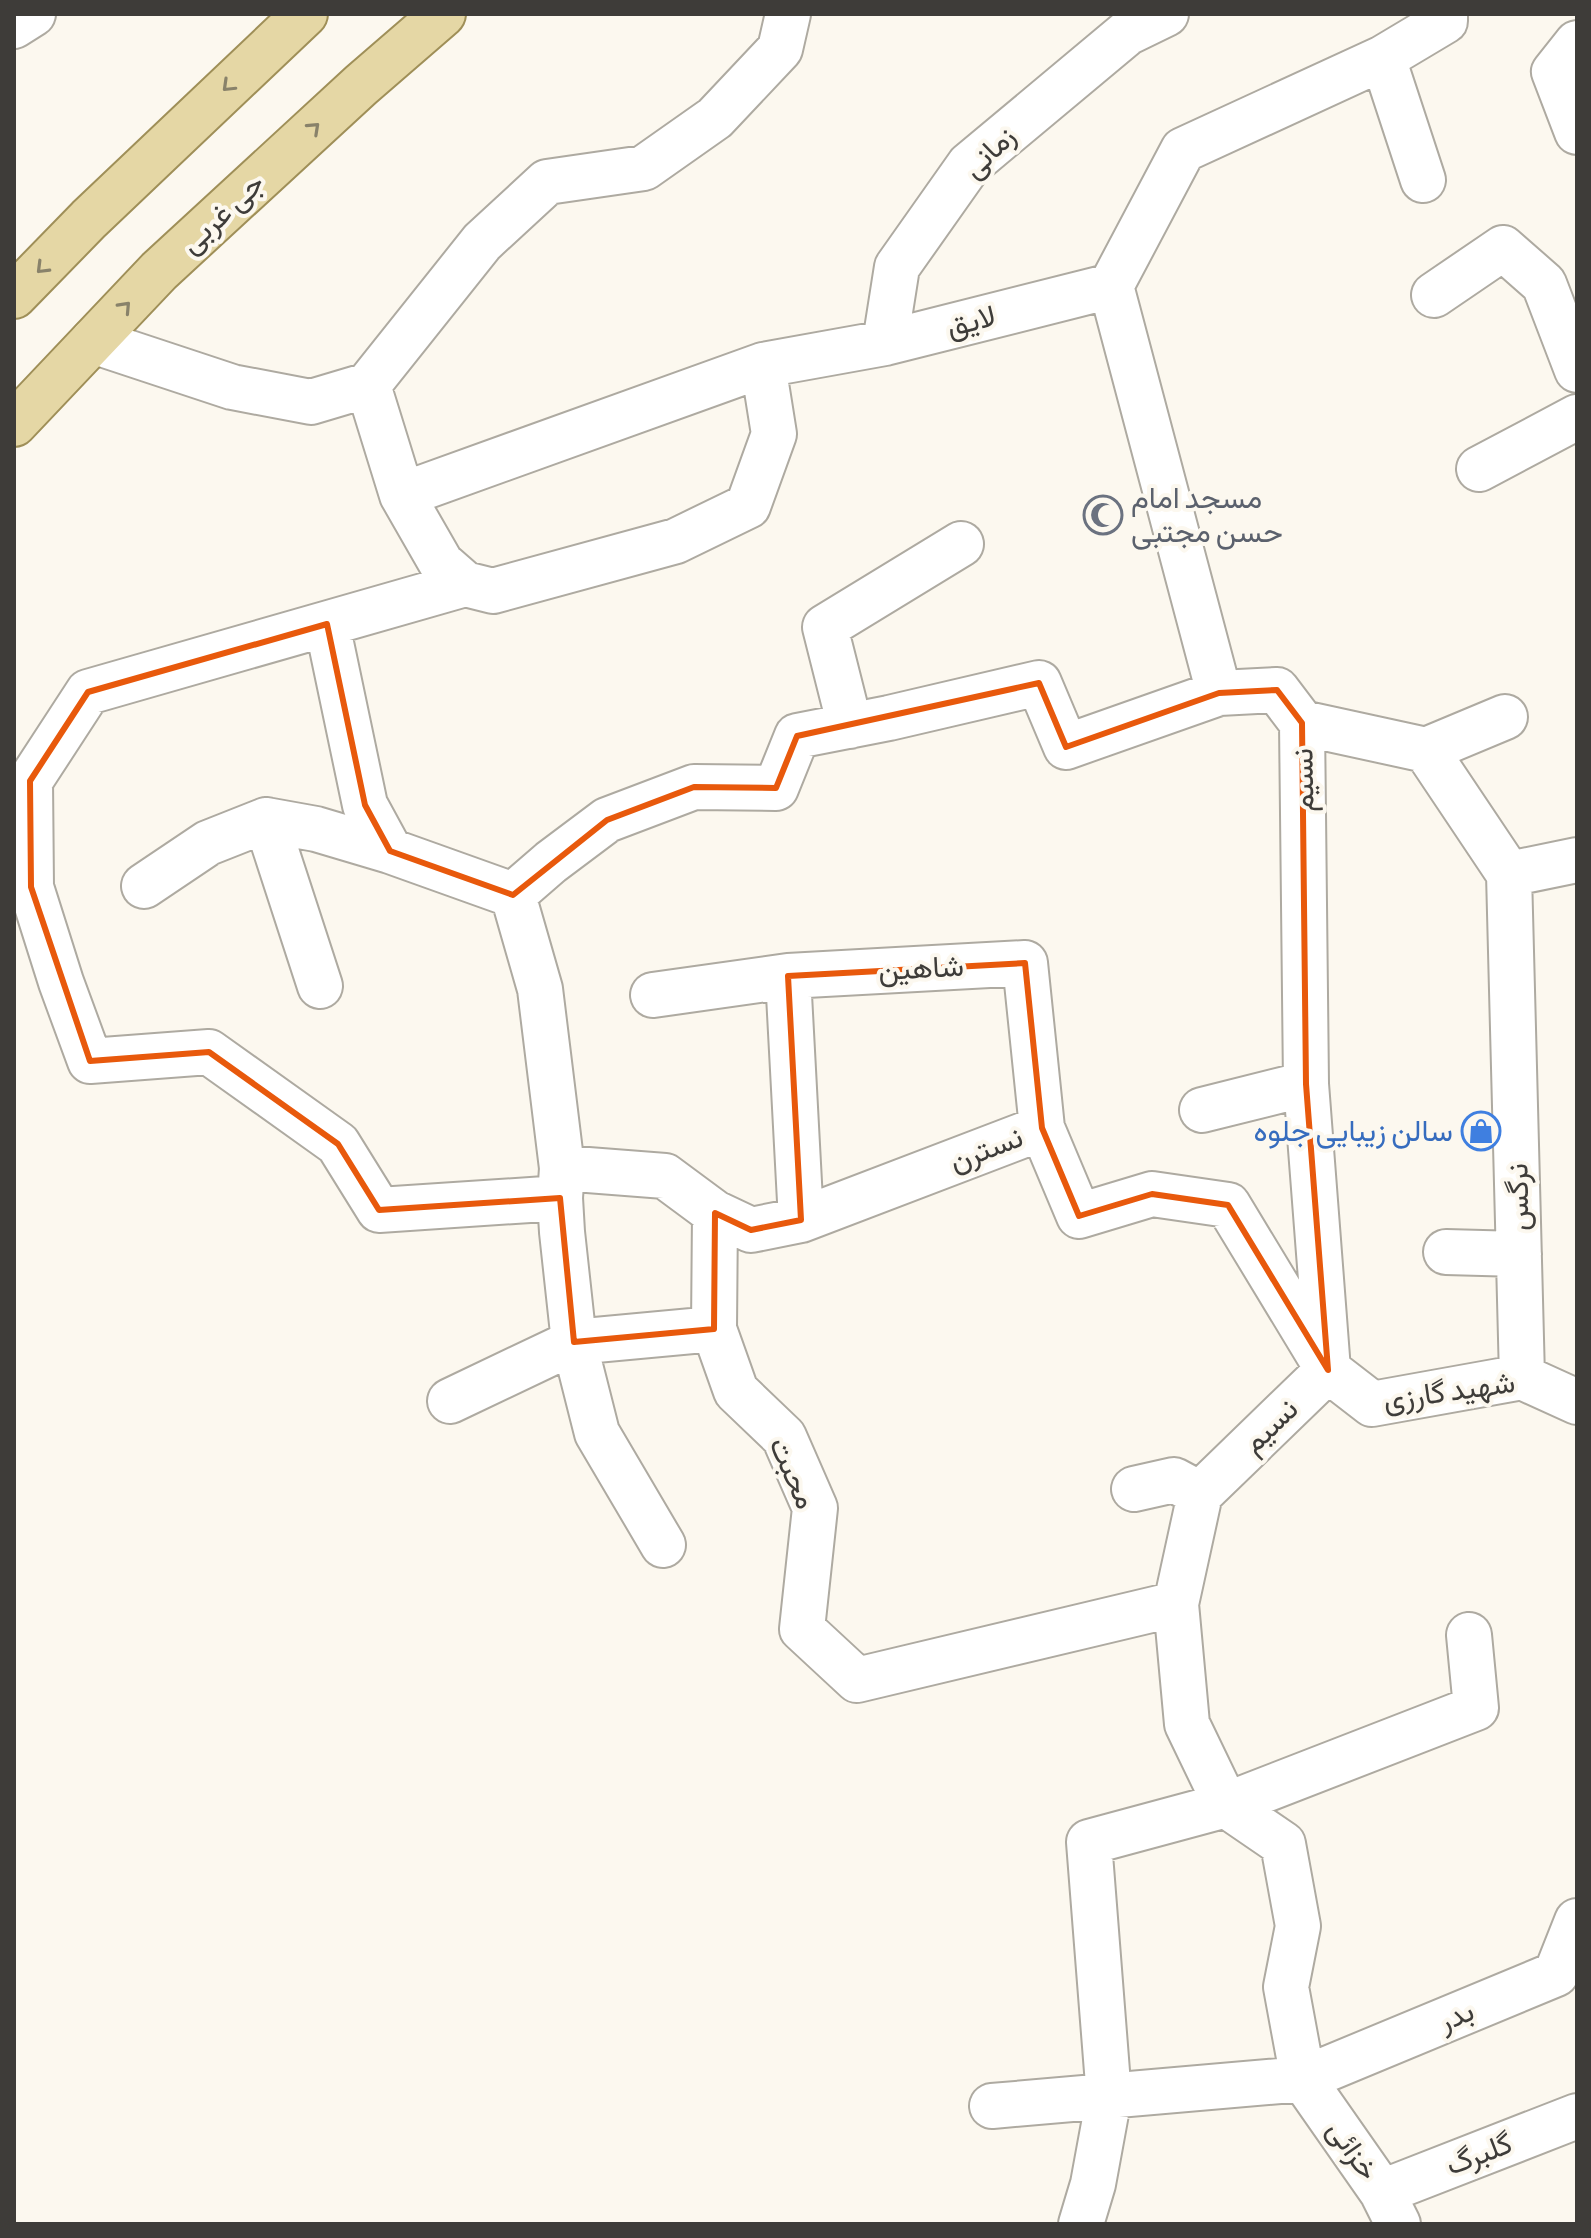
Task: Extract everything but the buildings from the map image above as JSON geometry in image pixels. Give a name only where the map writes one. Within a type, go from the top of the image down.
[{"type":"main road","points":[[14,296],[89,219],[305,14]]},
{"type":"main road","name":"جی غربی","points":[[14,424],[159,271],[443,14]]},
{"type":"street","points":[[14,26],[33,14]]},
{"type":"street","points":[[93,341],[232,387],[311,402],[368,385],[482,242],[547,182],[644,168],[715,118],[770,61],[780,49],[788,14]]},
{"type":"street","name":"زمانی","points":[[885,343],[897,267],[969,165],[1122,23],[1166,14]]},
{"type":"street","points":[[1219,693],[1111,286],[1183,150],[1383,58],[1445,21],[1445,14]]},
{"type":"street","points":[[1577,43],[1554,72],[1577,132]]},
{"type":"street","points":[[1383,58],[1423,180]]},
{"type":"street","points":[[1434,295],[1503,248],[1561,277],[1577,370]]},
{"type":"street","name":"لایق","points":[[402,495],[763,365],[885,343],[1111,286]]},
{"type":"street","points":[[368,385],[402,495],[441,563],[465,584],[493,591],[676,541],[748,506],[774,434],[763,365]]},
{"type":"street","points":[[1479,469],[1577,417]]},
{"type":"street","points":[[850,726],[825,627],[961,544]]},
{"type":"street","points":[[390,851],[365,805],[327,624],[465,584]]},
{"type":"street","name":"نسترن","points":[[327,624],[88,692],[30,781],[31,887],[90,1061],[209,1052],[338,1144],[379,1210],[561,1183],[665,1176],[715,1213],[751,1230],[801,1220],[1042,1128],[1079,1216],[1152,1194],[1228,1205],[1328,1370]]},
{"type":"street","points":[[513,895],[607,820],[694,787],[776,788],[797,736],[1039,683],[1066,747],[1219,693],[1289,706],[1426,750],[1509,874],[1577,860]]},
{"type":"street","name":"نسیم","points":[[1200,1494],[1328,1370],[1306,1084],[1289,706]]},
{"type":"street","points":[[1426,750],[1505,717]]},
{"type":"street","points":[[144,886],[208,843],[266,820],[316,829],[390,851],[513,895]]},
{"type":"street","points":[[266,820],[320,986]]},
{"type":"street","name":"نرگس","points":[[1509,874],[1522,1377]]},
{"type":"street","points":[[513,895],[540,989],[574,1342],[597,1433],[663,1545]]},
{"type":"street","name":"شاهین","points":[[653,995],[788,976],[1025,963],[1042,1128]]},
{"type":"street","points":[[788,976],[801,1220]]},
{"type":"street","points":[[1202,1110],[1306,1084]]},
{"type":"street","name":"محبت","points":[[715,1213],[714,1329],[736,1391],[784,1437],[815,1508],[802,1629],[857,1680],[1176,1604]]},
{"type":"street","points":[[1446,1252],[1519,1254]]},
{"type":"street","points":[[450,1401],[574,1342],[714,1329]]},
{"type":"street","name":"شهید گارزی","points":[[1328,1370],[1372,1404],[1522,1377],[1577,1402]]},
{"type":"street","points":[[1134,1489],[1174,1480],[1200,1494],[1176,1604],[1187,1724],[1226,1805],[1283,1844],[1298,1926],[1286,1987],[1303,2079]]},
{"type":"street","points":[[1081,2224],[1093,2184],[1109,2097],[1089,1842],[1226,1805],[1476,1708],[1469,1635]]},
{"type":"street","name":"بدر","points":[[992,2106],[1303,2079],[1556,1974],[1577,1921]]},
{"type":"street","name":"خزائی","points":[[1303,2079],[1390,2208]]},
{"type":"street","name":"گلبرگ","points":[[1390,2208],[1577,2116]]},
{"type":"highlighted area","points":[[327,624],[365,805],[390,851],[513,895],[607,820],[694,787],[776,788],[797,736],[1039,683],[1066,747],[1219,693],[1277,690],[1302,723],[1306,1084],[1328,1370],[1228,1205],[1152,1194],[1079,1216],[1042,1128],[1025,963],[788,976],[801,1220],[751,1230],[715,1213],[714,1329],[574,1342],[560,1198],[379,1210],[338,1144],[209,1052],[90,1061],[31,887],[30,781],[88,692]]},
{"type":"place","name":"مسجد امام حسن مجتبی","points":[[1103,515]]},
{"type":"place","name":"سالن زیبایی جلوه","points":[[1481,1131]]}]
